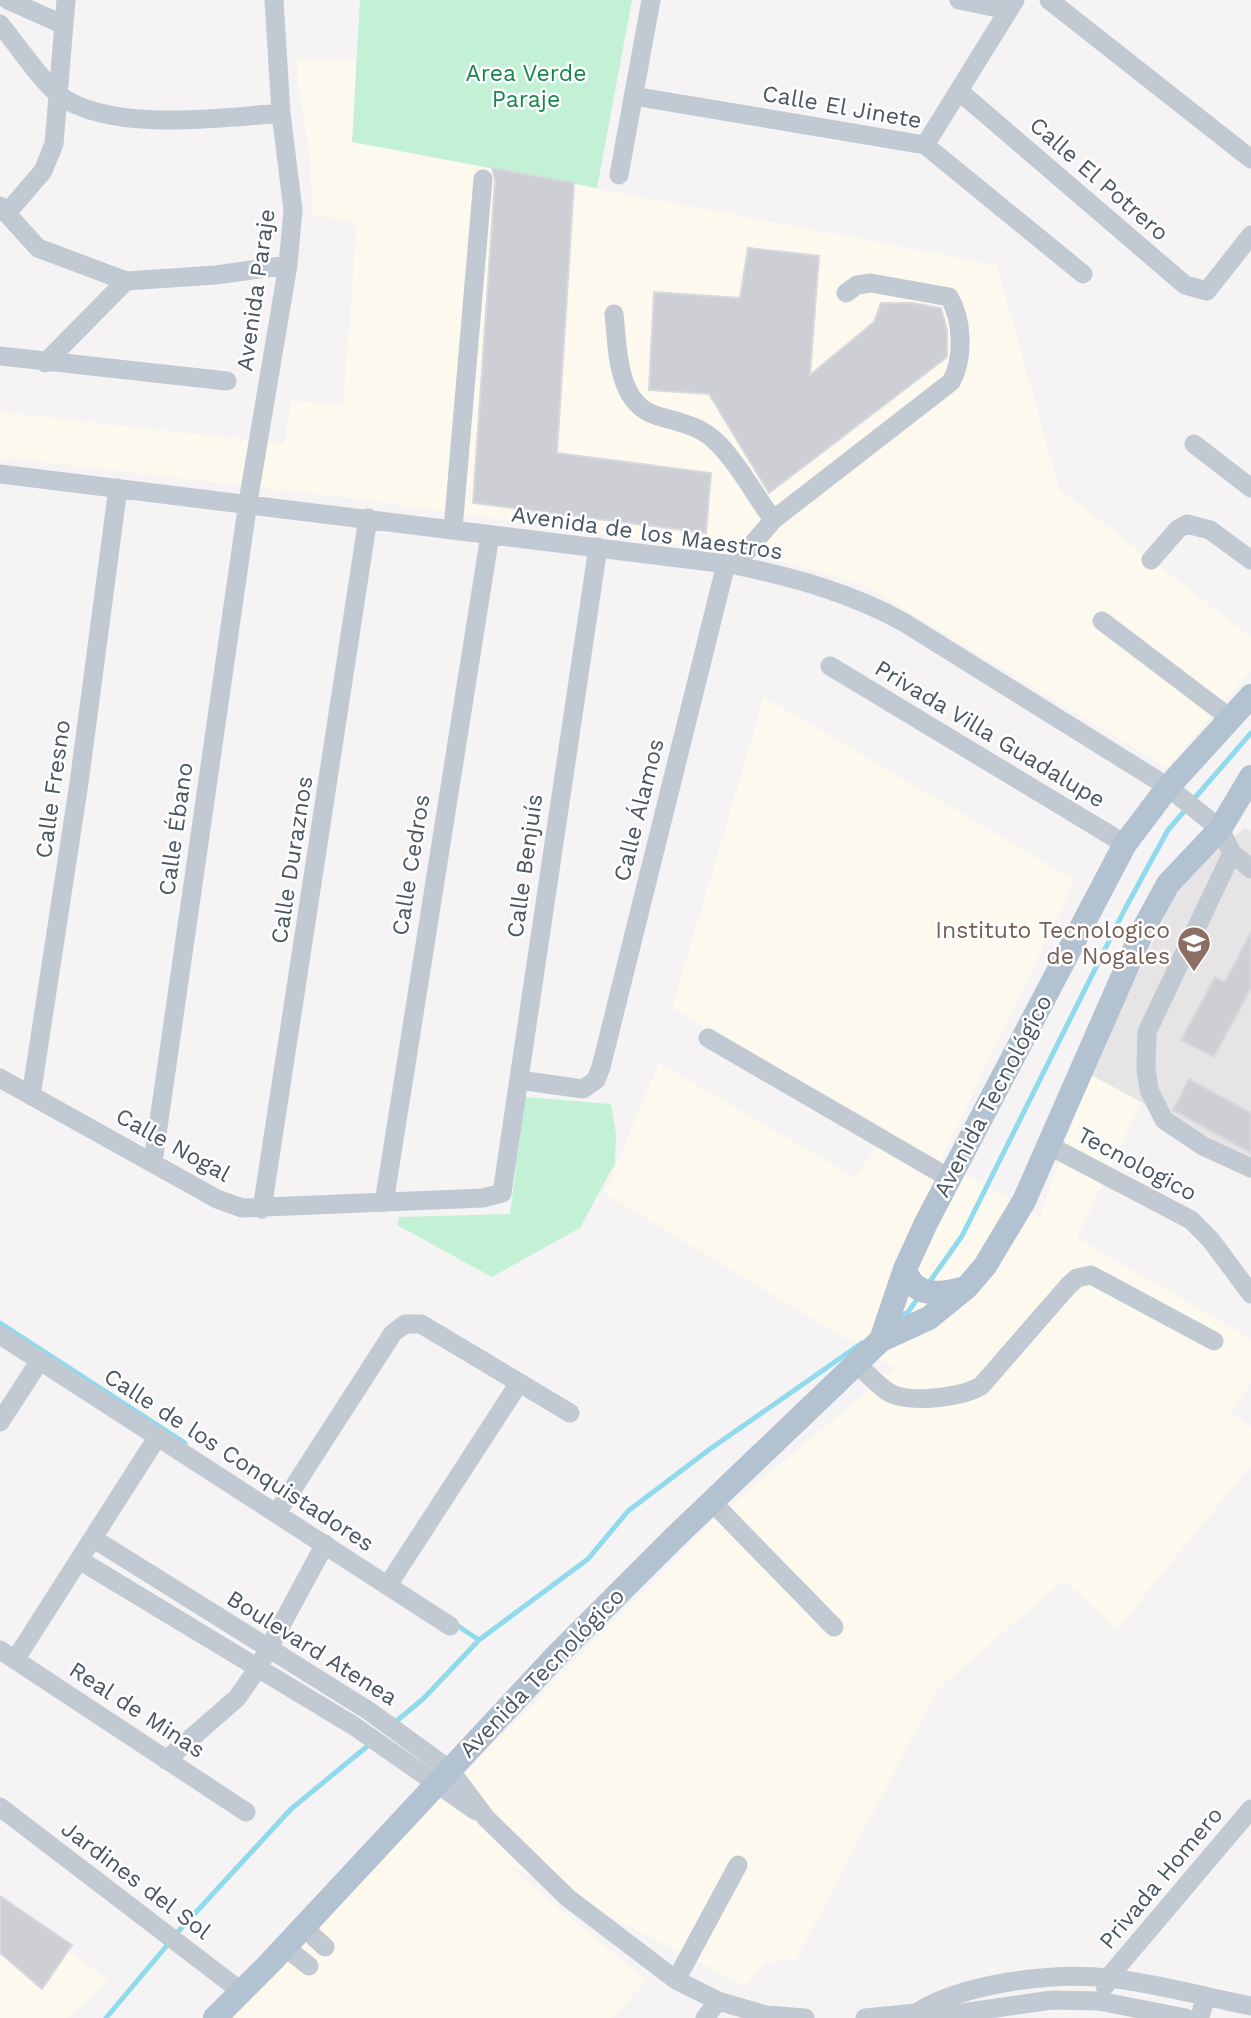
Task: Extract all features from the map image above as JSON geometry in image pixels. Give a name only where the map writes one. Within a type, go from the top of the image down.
[{"type":"main road","name":"Avenida Tecnológico","points":[[881,1340],[905,1269],[949,1178],[1125,844],[1251,696]]},
{"type":"main road","name":"Avenida Tecnológico","points":[[215,2018],[285,1947],[558,1654],[712,1502],[881,1340],[929,1318],[967,1287],[985,1266],[1024,1200],[1050,1146],[1157,904],[1168,884],[1251,777]]},
{"type":"main road","points":[[905,1269],[912,1286],[922,1291],[948,1293],[967,1287]]},
{"type":"street","points":[[8,0],[64,24]]},
{"type":"street","points":[[66,0],[54,144],[49,160],[3,210],[38,248],[126,281],[216,275],[288,265]]},
{"type":"street","name":"Avenida Paraje","points":[[248,502],[288,265],[293,210],[281,113],[274,0]]},
{"type":"street","points":[[619,175],[651,0]]},
{"type":"street","points":[[925,145],[1011,5],[959,0]]},
{"type":"street","points":[[1049,0],[1251,159]]},
{"type":"street","points":[[0,24],[59,94],[89,108],[157,120],[281,113]]},
{"type":"street","name":"Calle El Potrero","points":[[959,91],[1185,285],[1202,292],[1210,287],[1251,235]]},
{"type":"street","name":"Calle El Jinete","points":[[634,96],[925,145],[1083,274]]},
{"type":"street","points":[[453,529],[483,179]]},
{"type":"street","points":[[45,363],[126,281]]},
{"type":"street","points":[[730,565],[773,520],[951,382],[960,364],[958,314],[949,297],[871,283],[857,285],[846,293]]},
{"type":"street","points":[[614,314],[621,371],[632,398],[649,414],[690,425],[715,440],[773,520]]},
{"type":"street","points":[[0,356],[227,381]]},
{"type":"street","points":[[1194,444],[1251,488]]},
{"type":"street","name":"Avenida de los Maestros","points":[[0,474],[248,502],[598,547],[730,565],[816,585],[866,601],[1171,789],[1215,825]]},
{"type":"street","name":"Calle Fresno","points":[[31,1096],[79,783],[118,488]]},
{"type":"street","name":"Calle Ébano","points":[[153,1162],[248,502]]},
{"type":"street","name":"Calle Duraznos","points":[[262,1209],[368,518]]},
{"type":"street","points":[[1151,560],[1178,529],[1187,524],[1210,530],[1251,560]]},
{"type":"street","name":"Calle Cedros","points":[[384,1203],[489,535]]},
{"type":"street","name":"Calle Benjuís","points":[[502,1193],[598,547]]},
{"type":"street","name":"Calle Álamos","points":[[519,1080],[583,1089],[596,1080],[730,565]]},
{"type":"street","points":[[1102,621],[1230,718]]},
{"type":"street","name":"Privada Villa Guadalupe","points":[[830,666],[1125,844]]},
{"type":"street","points":[[1215,825],[1232,853],[1251,869]]},
{"type":"street","points":[[1232,853],[1147,1032],[1146,1069],[1149,1090],[1164,1120],[1203,1146],[1251,1168]]},
{"type":"street","points":[[708,1038],[949,1178]]},
{"type":"street","name":"Calle Nogal","points":[[0,1078],[217,1199],[242,1208],[483,1198],[502,1193]]},
{"type":"street","name":"Tecnologico","points":[[1050,1146],[1191,1220],[1210,1239],[1251,1294]]},
{"type":"street","points":[[857,1364],[891,1393],[903,1397],[937,1397],[973,1391],[981,1386],[1069,1285],[1077,1278],[1091,1275],[1214,1341]]},
{"type":"street","points":[[277,1513],[398,1327],[412,1322],[421,1324],[570,1413]]},
{"type":"street","name":"Calle de los Conquistadores","points":[[0,1335],[450,1626]]},
{"type":"street","points":[[0,1422],[39,1362]]},
{"type":"street","points":[[388,1585],[519,1383]]},
{"type":"street","points":[[8,1655],[81,1561],[158,1436]]},
{"type":"street","points":[[712,1502],[834,1627]]},
{"type":"street","name":"Boulevard Atenea","points":[[94,1539],[398,1731],[568,1898],[676,1980],[718,2001],[766,2017],[805,2018]]},
{"type":"street","points":[[166,1760],[228,1707],[258,1668],[325,1544]]},
{"type":"street","name":"Boulevard Atenea","points":[[81,1561],[354,1726],[382,1746],[443,1778]]},
{"type":"street","name":"Real de Minas","points":[[8,1655],[246,1812]]},
{"type":"street","name":"Jardines del Sol","points":[[0,1807],[242,1992]]},
{"type":"street","name":"Privada Homero","points":[[1108,1978],[1251,1809]]},
{"type":"street","points":[[676,1980],[738,1866]]},
{"type":"street","points":[[303,1927],[325,1947]]},
{"type":"street","points":[[285,1947],[309,1966]]},
{"type":"street","points":[[1100,2001],[1108,1978]]},
{"type":"street","points":[[916,2013],[933,2002],[958,1994],[1053,1979],[1108,1978],[1205,1997],[1228,2010],[1251,2006]]},
{"type":"street","points":[[1050,2009],[1053,1979]]},
{"type":"street","points":[[1200,2018],[1205,1997]]},
{"type":"street","points":[[705,2018],[718,2001]]},
{"type":"street","points":[[865,2018],[916,2013],[941,2016],[1050,2009],[1100,2001],[1186,2018]]},
{"type":"shaded area","points":[[297,59],[357,61],[353,142],[997,265],[1059,489],[1251,637],[1251,670],[1167,768],[864,585],[770,558],[348,498],[0,457],[0,412],[284,444],[291,400],[343,406],[357,223],[313,215],[308,142],[298,84]]},
{"type":"shaded area","points":[[764,697],[1075,880],[941,1160],[1040,1217],[1089,1074],[1141,1102],[1077,1238],[1251,1339],[1251,1382],[1231,1413],[1251,1427],[1251,1465],[1117,1629],[1064,1580],[937,1690],[796,1960],[765,1962],[745,1986],[502,1861],[647,1981],[612,2018],[225,2018],[710,1523],[895,1368],[604,1193],[659,1063],[856,1178],[887,1129],[672,1008]]},
{"type":"shaded area","name":"Instituto Tecnologico de Nogales","points":[[1246,828],[1251,832],[1251,1161],[1089,1074],[1186,872]]},
{"type":"shaded area","points":[[0,1902],[108,1980],[68,2018],[0,2018]]},
{"type":"green space","name":"Area Verde Paraje","points":[[360,0],[632,0],[597,188],[352,142]]},
{"type":"green space","points":[[525,1097],[611,1104],[616,1134],[615,1163],[580,1228],[492,1277],[397,1225],[399,1217],[510,1214]]},
{"type":"building","points":[[492,168],[574,183],[557,453],[711,473],[706,533],[473,503],[495,180]]},
{"type":"building","points":[[748,248],[819,256],[810,375],[874,322],[881,303],[913,303],[941,308],[947,330],[947,357],[769,493],[709,394],[649,390],[654,292],[740,298]]},
{"type":"building","points":[[1251,932],[1251,988],[1214,1057],[1181,1040],[1215,977],[1225,982]]},
{"type":"building","points":[[1189,1079],[1251,1113],[1251,1153],[1173,1110]]},
{"type":"building","points":[[0,1896],[72,1945],[42,1989],[0,1953]]},
{"type":"waterway","points":[[1193,800],[1251,733]]},
{"type":"waterway","points":[[928,1284],[962,1236],[1126,907],[1168,830],[1187,808]]},
{"type":"waterway","points":[[896,1320],[908,1312],[920,1295]]},
{"type":"waterway","points":[[0,1323],[185,1443]]},
{"type":"waterway","points":[[393,1724],[424,1698],[479,1640],[588,1559],[628,1511],[710,1449],[862,1343]]},
{"type":"waterway","points":[[455,1624],[479,1640]]},
{"type":"waterway","points":[[175,1935],[291,1809],[370,1744]]},
{"type":"waterway","points":[[106,2018],[169,1943]]},
{"type":"place","name":"Instituto Tecnologico de Nogales","points":[[1194,973]]}]
